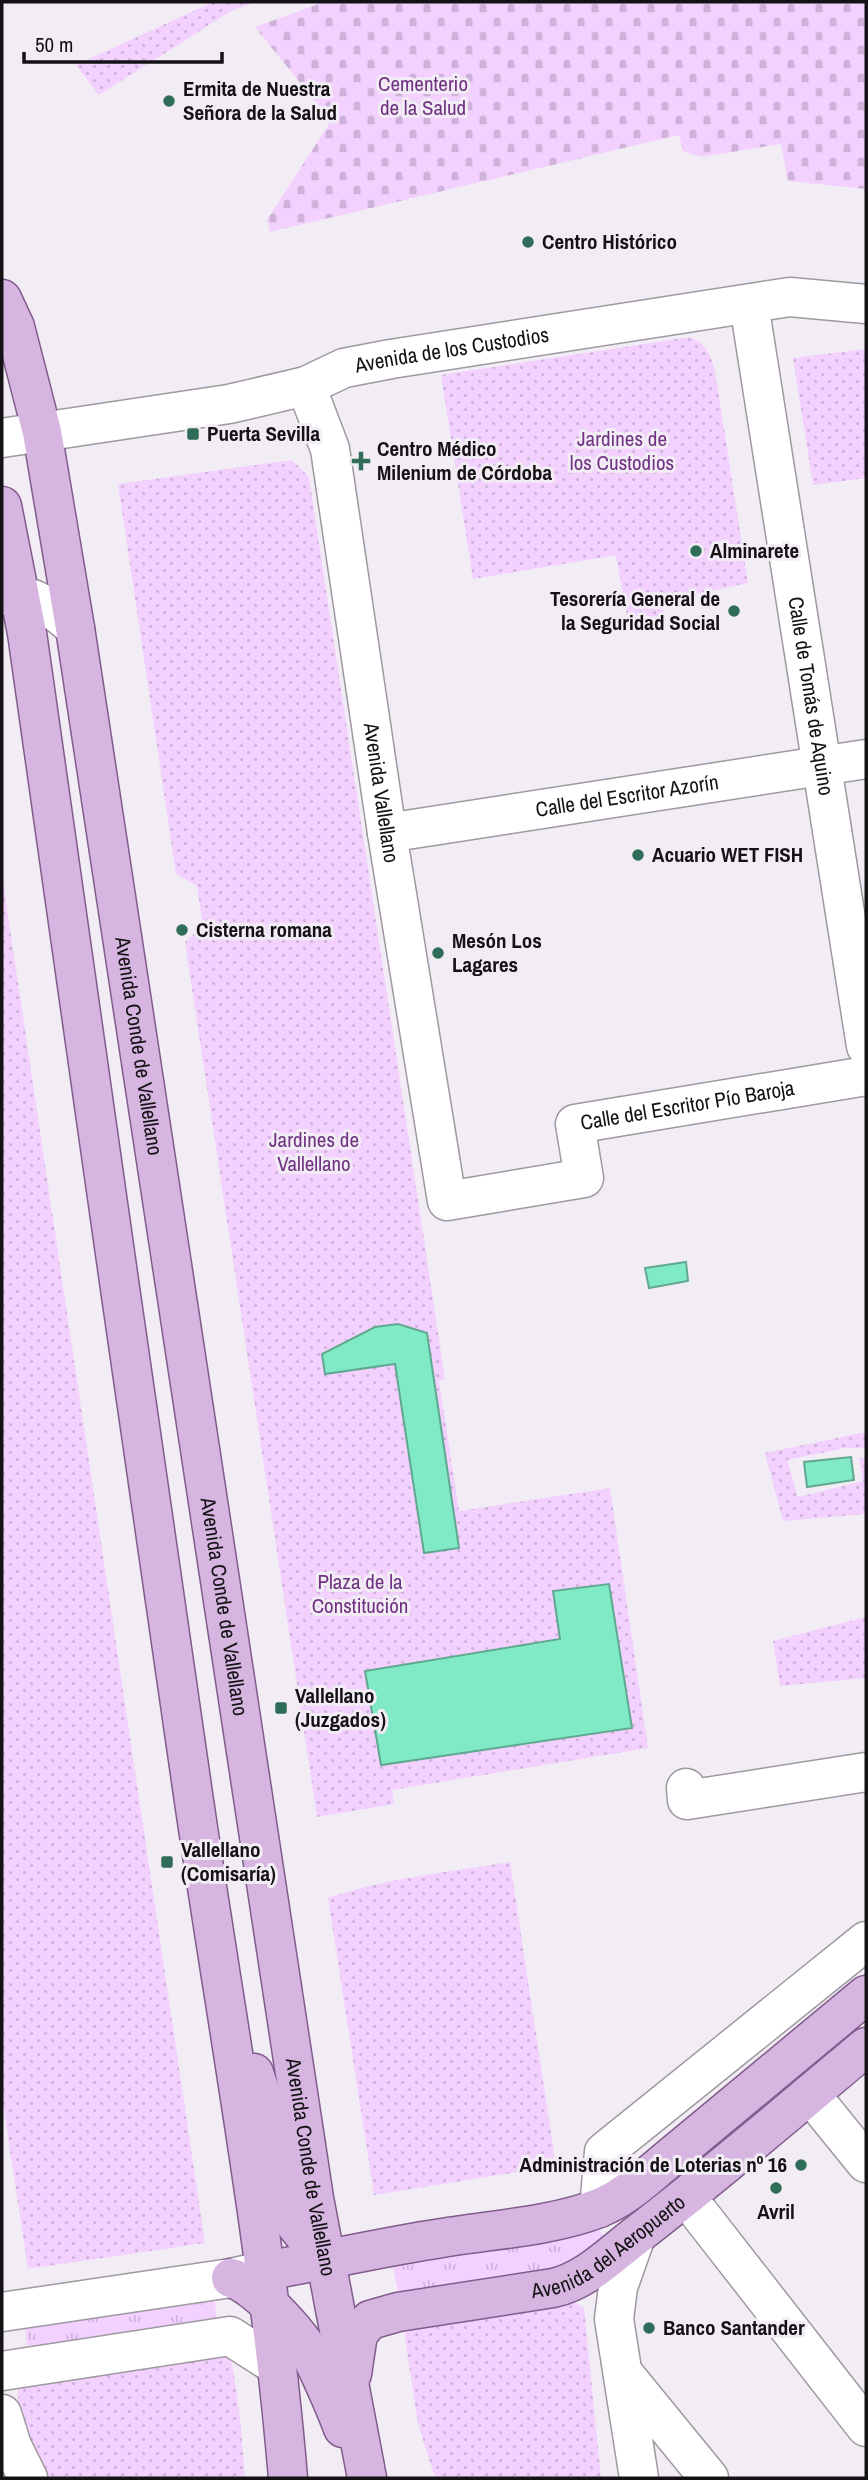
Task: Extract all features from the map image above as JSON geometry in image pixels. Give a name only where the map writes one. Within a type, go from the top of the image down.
[{"type":"main road","name":"Avenida Conde de Vallellano","points":[[2,299],[15,327],[42,432],[75,628],[325,2261]]},
{"type":"main road","name":"Avenida Conde de Vallellano","points":[[2,506],[9,594],[27,633],[218,1958],[288,2477]]},
{"type":"main road","name":"Avenida Conde de Vallellano","points":[[218,1958],[271,2125],[285,2212],[325,2261]]},
{"type":"main road","name":"Avenida del Aeropuerto","points":[[265,2311],[325,2261],[387,2246],[560,2219],[599,2208],[652,2173],[866,1995]]},
{"type":"main road","name":"Avenida del Aeropuerto","points":[[370,2319],[398,2312],[560,2287],[588,2272],[687,2197],[866,2047]]},
{"type":"main road","points":[[325,2261],[335,2283],[352,2306],[370,2319],[358,2334],[353,2357],[352,2390]]},
{"type":"main road","points":[[325,2261],[352,2390],[365,2478]]},
{"type":"main road","points":[[265,2311],[311,2356],[365,2478]]},
{"type":"street","name":"Avenida de los Custodios","points":[[42,432],[229,404],[306,386],[344,368],[391,359],[790,297],[866,304]]},
{"type":"street","name":"Calle de Tomás de Aquino","points":[[750,304],[866,1046]]},
{"type":"street","name":"Avenida Vallellano","points":[[306,386],[330,449],[387,833],[447,1201]]},
{"type":"street","points":[[2,438],[42,432]]},
{"type":"street","points":[[9,594],[55,610],[75,628]]},
{"type":"street","name":"Calle del Escritor Azorín","points":[[387,833],[866,759]]},
{"type":"street","name":"Calle del Escritor Pío Baroja","points":[[447,1201],[584,1178],[575,1124],[866,1076]]},
{"type":"street","points":[[685,1788],[687,1800],[866,1772]]},
{"type":"street","name":"Avenida del Aeropuerto","points":[[599,2208],[604,2152],[866,1941]]},
{"type":"street","points":[[810,2094],[866,2163]]},
{"type":"street","points":[[699,2213],[866,2427]]},
{"type":"street","points":[[635,2236],[615,2303],[615,2336],[639,2478]]},
{"type":"street","points":[[2,2312],[265,2311]]},
{"type":"street","points":[[2,2371],[230,2336],[265,2311]]},
{"type":"street","points":[[623,2372],[709,2478]]},
{"type":"street","points":[[2,2414],[12,2446],[29,2478]]},
{"type":"green space","points":[[213,2],[256,2],[231,11],[99,95],[76,65]]},
{"type":"green space","name":"Cementerio de la Salud","points":[[324,2],[866,2],[866,189],[788,181],[781,144],[701,157],[683,151],[679,135],[270,232],[267,220],[331,121],[255,27]]},
{"type":"green space","name":"Jardines de los Custodios","points":[[690,337],[707,350],[715,371],[748,583],[664,601],[663,615],[628,621],[616,555],[473,579],[441,375]]},
{"type":"green space","points":[[866,349],[866,478],[813,485],[793,358]]},
{"type":"green space","points":[[292,460],[309,477],[445,1379],[439,1381],[459,1511],[610,1488],[648,1748],[392,1790],[394,1804],[317,1817],[185,942],[203,926],[197,886],[176,874],[118,484]],"holes":[[[427,1333],[459,1547],[424,1553],[395,1363]],[[560,1639],[381,1765],[365,1671]]]},
{"type":"green space","points":[[2,875],[205,2243],[28,2269],[2,2098]]},
{"type":"green space","points":[[866,1432],[866,1448],[845,1448],[787,1460],[798,1497],[863,1481],[859,1458],[866,1458],[866,1514],[783,1521],[765,1453]]},
{"type":"green space","points":[[866,1617],[866,1678],[780,1686],[773,1641]]},
{"type":"green space","points":[[510,1862],[556,2166],[374,2195],[328,1898],[395,1880]]},
{"type":"green space","points":[[598,2228],[607,2243],[558,2273],[400,2300],[393,2267],[565,2238]]},
{"type":"green space","points":[[214,2295],[217,2321],[28,2349],[24,2322]]},
{"type":"green space","points":[[570,2299],[584,2308],[601,2478],[435,2478],[418,2424],[405,2339],[406,2326]]},
{"type":"green space","points":[[218,2353],[232,2363],[245,2478],[49,2478],[23,2423],[18,2388]]},
{"type":"shaded area","points":[[686,1262],[688,1281],[649,1288],[645,1268]]},
{"type":"shaded area","points":[[398,1324],[427,1333],[459,1548],[424,1553],[395,1364],[325,1374],[322,1354],[375,1327]]},
{"type":"shaded area","points":[[851,1457],[854,1480],[807,1487],[804,1462]]},
{"type":"shaded area","points":[[609,1584],[632,1728],[381,1765],[365,1671],[560,1639],[553,1591]]},
{"type":"place","name":"Ermita de Nuestra Señora de la Salud","points":[[169,101]]},
{"type":"place","name":"Centro Histórico","points":[[528,242]]},
{"type":"place","name":"Puerta Sevilla","points":[[193,434]]},
{"type":"place","name":"Centro Médico Milenium de Córdoba","points":[[361,461]]},
{"type":"place","name":"Alminarete","points":[[696,551]]},
{"type":"place","name":"Tesorería General de la Seguridad Social","points":[[734,611]]},
{"type":"place","name":"Acuario WET FISH","points":[[638,855]]},
{"type":"place","name":"Cisterna romana","points":[[182,930]]},
{"type":"place","name":"Mesón Los Lagares","points":[[438,953]]},
{"type":"place","name":"Vallellano (Juzgados)","points":[[281,1708]]},
{"type":"place","name":"Vallellano (Comisaría)","points":[[167,1862]]},
{"type":"place","name":"Administración de Loterias nº 16","points":[[801,2165]]},
{"type":"place","name":"Avril","points":[[776,2188]]},
{"type":"place","name":"Banco Santander","points":[[649,2328]]},
{"type":"park label","name":"Jardines de Vallellano","points":[[314,1152]]},
{"type":"park label","name":"Plaza de la Constitución","points":[[360,1594]]}]
